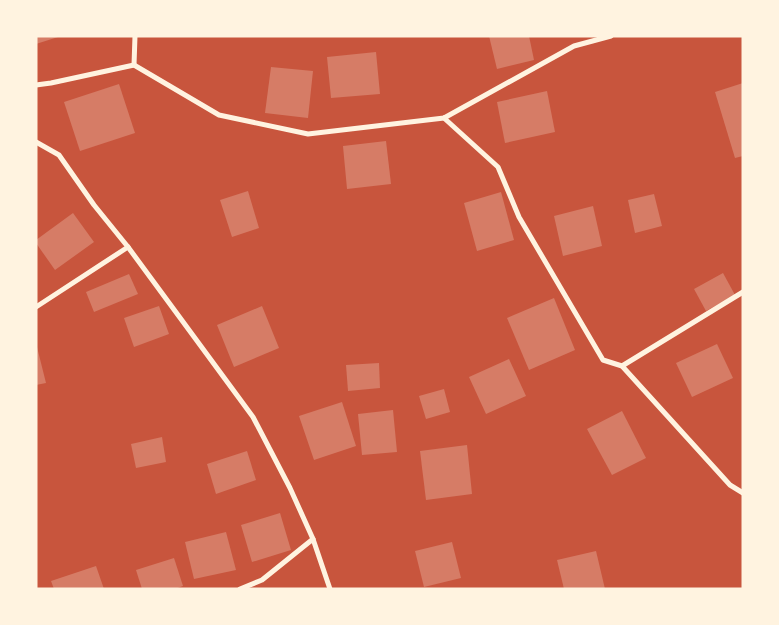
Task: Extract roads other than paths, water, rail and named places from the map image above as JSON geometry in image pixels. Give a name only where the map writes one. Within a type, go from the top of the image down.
[{"type":"street","points":[[134,36],[134,65]]},
{"type":"street","points":[[36,85],[134,65],[219,115],[308,134],[444,118],[574,46],[611,36]]},
{"type":"street","points":[[444,118],[498,167],[519,217],[603,360],[622,366],[730,486],[743,493]]},
{"type":"street","points":[[36,142],[59,155],[254,417],[313,538],[330,589]]},
{"type":"street","points":[[36,307],[128,247]]},
{"type":"street","points":[[622,366],[743,292]]},
{"type":"street","points":[[240,589],[262,580],[313,538]]}]
